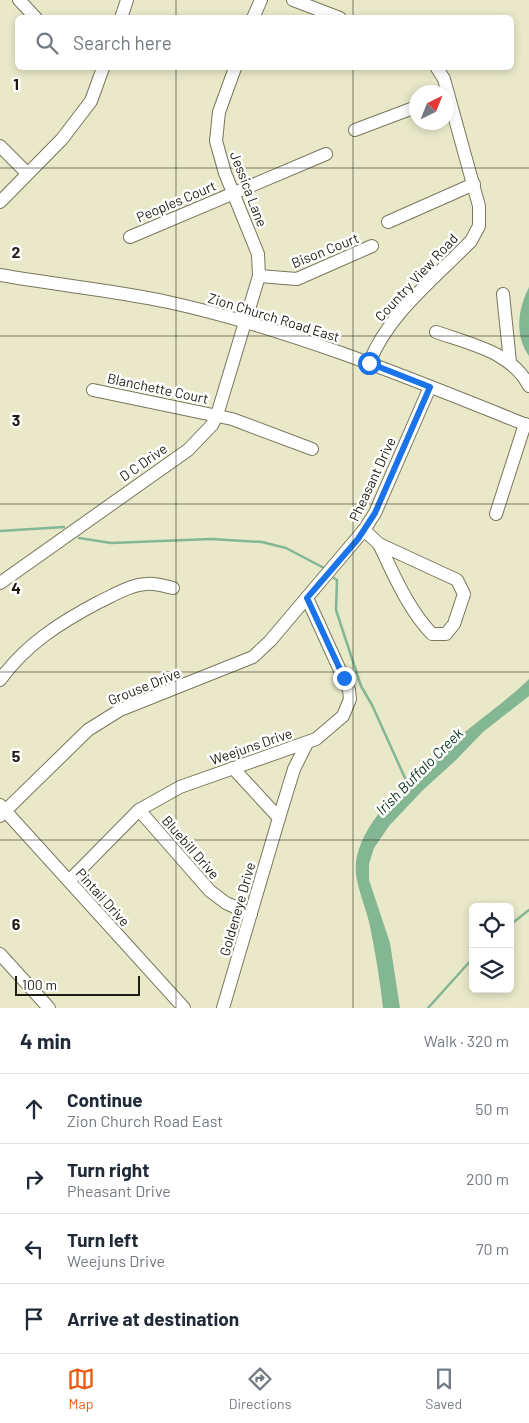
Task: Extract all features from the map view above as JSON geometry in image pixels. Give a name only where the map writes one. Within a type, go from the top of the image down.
[{"type":"street","points":[[19,0],[33,15]]},
{"type":"street","points":[[122,15],[127,0]]},
{"type":"street","points":[[254,15],[261,0]]},
{"type":"street","points":[[293,0],[332,15]]},
{"type":"street","points":[[0,202],[27,172],[62,139],[91,101],[102,70]]},
{"type":"street","name":"Jessica Lane","points":[[234,70],[219,112],[216,141],[258,254],[259,276],[246,322]]},
{"type":"street","name":"Country View Road","points":[[439,70],[445,85]]},
{"type":"street","points":[[356,130],[409,110]]},
{"type":"street","name":"Country View Road","points":[[369,363],[375,347],[397,315],[471,241],[479,226],[480,218],[474,184],[454,118]]},
{"type":"street","points":[[0,146],[27,172]]},
{"type":"street","name":"Peoples Court","points":[[130,237],[326,154]]},
{"type":"street","points":[[388,222],[474,184]]},
{"type":"street","name":"Bison Court","points":[[259,276],[290,280],[297,279],[372,246]]},
{"type":"street","name":"Zion Church Road East","points":[[0,275],[167,301],[246,322],[369,363],[527,425]]},
{"type":"street","points":[[503,294],[510,362]]},
{"type":"street","name":"D C Drive","points":[[0,583],[188,450],[202,437],[217,415],[246,322]]},
{"type":"street","points":[[436,332],[510,362],[516,367],[529,386]]},
{"type":"street","name":"Pheasant Drive","points":[[307,598],[364,530],[375,513],[430,387]]},
{"type":"street","name":"Blanchette Court","points":[[93,390],[217,415],[312,448]]},
{"type":"street","points":[[496,514],[527,425]]},
{"type":"street","points":[[364,530],[379,544],[457,580],[464,594],[454,624],[446,634],[432,634],[424,626],[400,588],[379,544]]},
{"type":"street","points":[[0,680],[30,647],[70,617],[116,594],[137,586],[159,584],[173,588]]},
{"type":"street","name":"Weejuns Drive","points":[[69,881],[139,810],[180,787],[316,739],[337,722],[348,708],[350,690],[307,598]]},
{"type":"street","name":"Grouse Drive","points":[[2,811],[102,719],[253,658],[307,598]]},
{"type":"street","name":"Goldeneye Drive","points":[[224,1008],[294,769],[307,743]]},
{"type":"street","points":[[233,768],[279,818]]},
{"type":"street","name":"Bluebill Drive","points":[[139,810],[210,892],[226,903],[251,914]]},
{"type":"street","name":"Pintail Drive","points":[[2,811],[69,881],[184,1008]]},
{"type":"street","points":[[0,954],[49,1008]]},
{"type":"water","points":[[529,287],[529,356],[521,339],[519,322],[522,304]]},
{"type":"water","name":"Irish Buffalo Creek","points":[[529,679],[529,696],[483,732],[422,791],[389,826],[374,848],[369,864],[369,880],[390,943],[400,1008],[383,1008],[371,933],[356,874],[360,847],[374,820],[396,793],[423,767]]},
{"type":"waterway","points":[[0,531],[64,527]]},
{"type":"waterway","points":[[79,538],[111,543],[211,539],[262,542],[286,548],[324,568]]},
{"type":"waterway","name":"Irish Buffalo Creek","points":[[334,578],[337,580],[336,610],[361,686],[372,705],[405,778],[410,782]]},
{"type":"waterway","points":[[514,922],[529,910]]},
{"type":"waterway","points":[[428,1008],[469,962]]},
{"type":"route","points":[[344,678],[307,598],[358,539],[375,513],[430,387],[369,363]]}]
